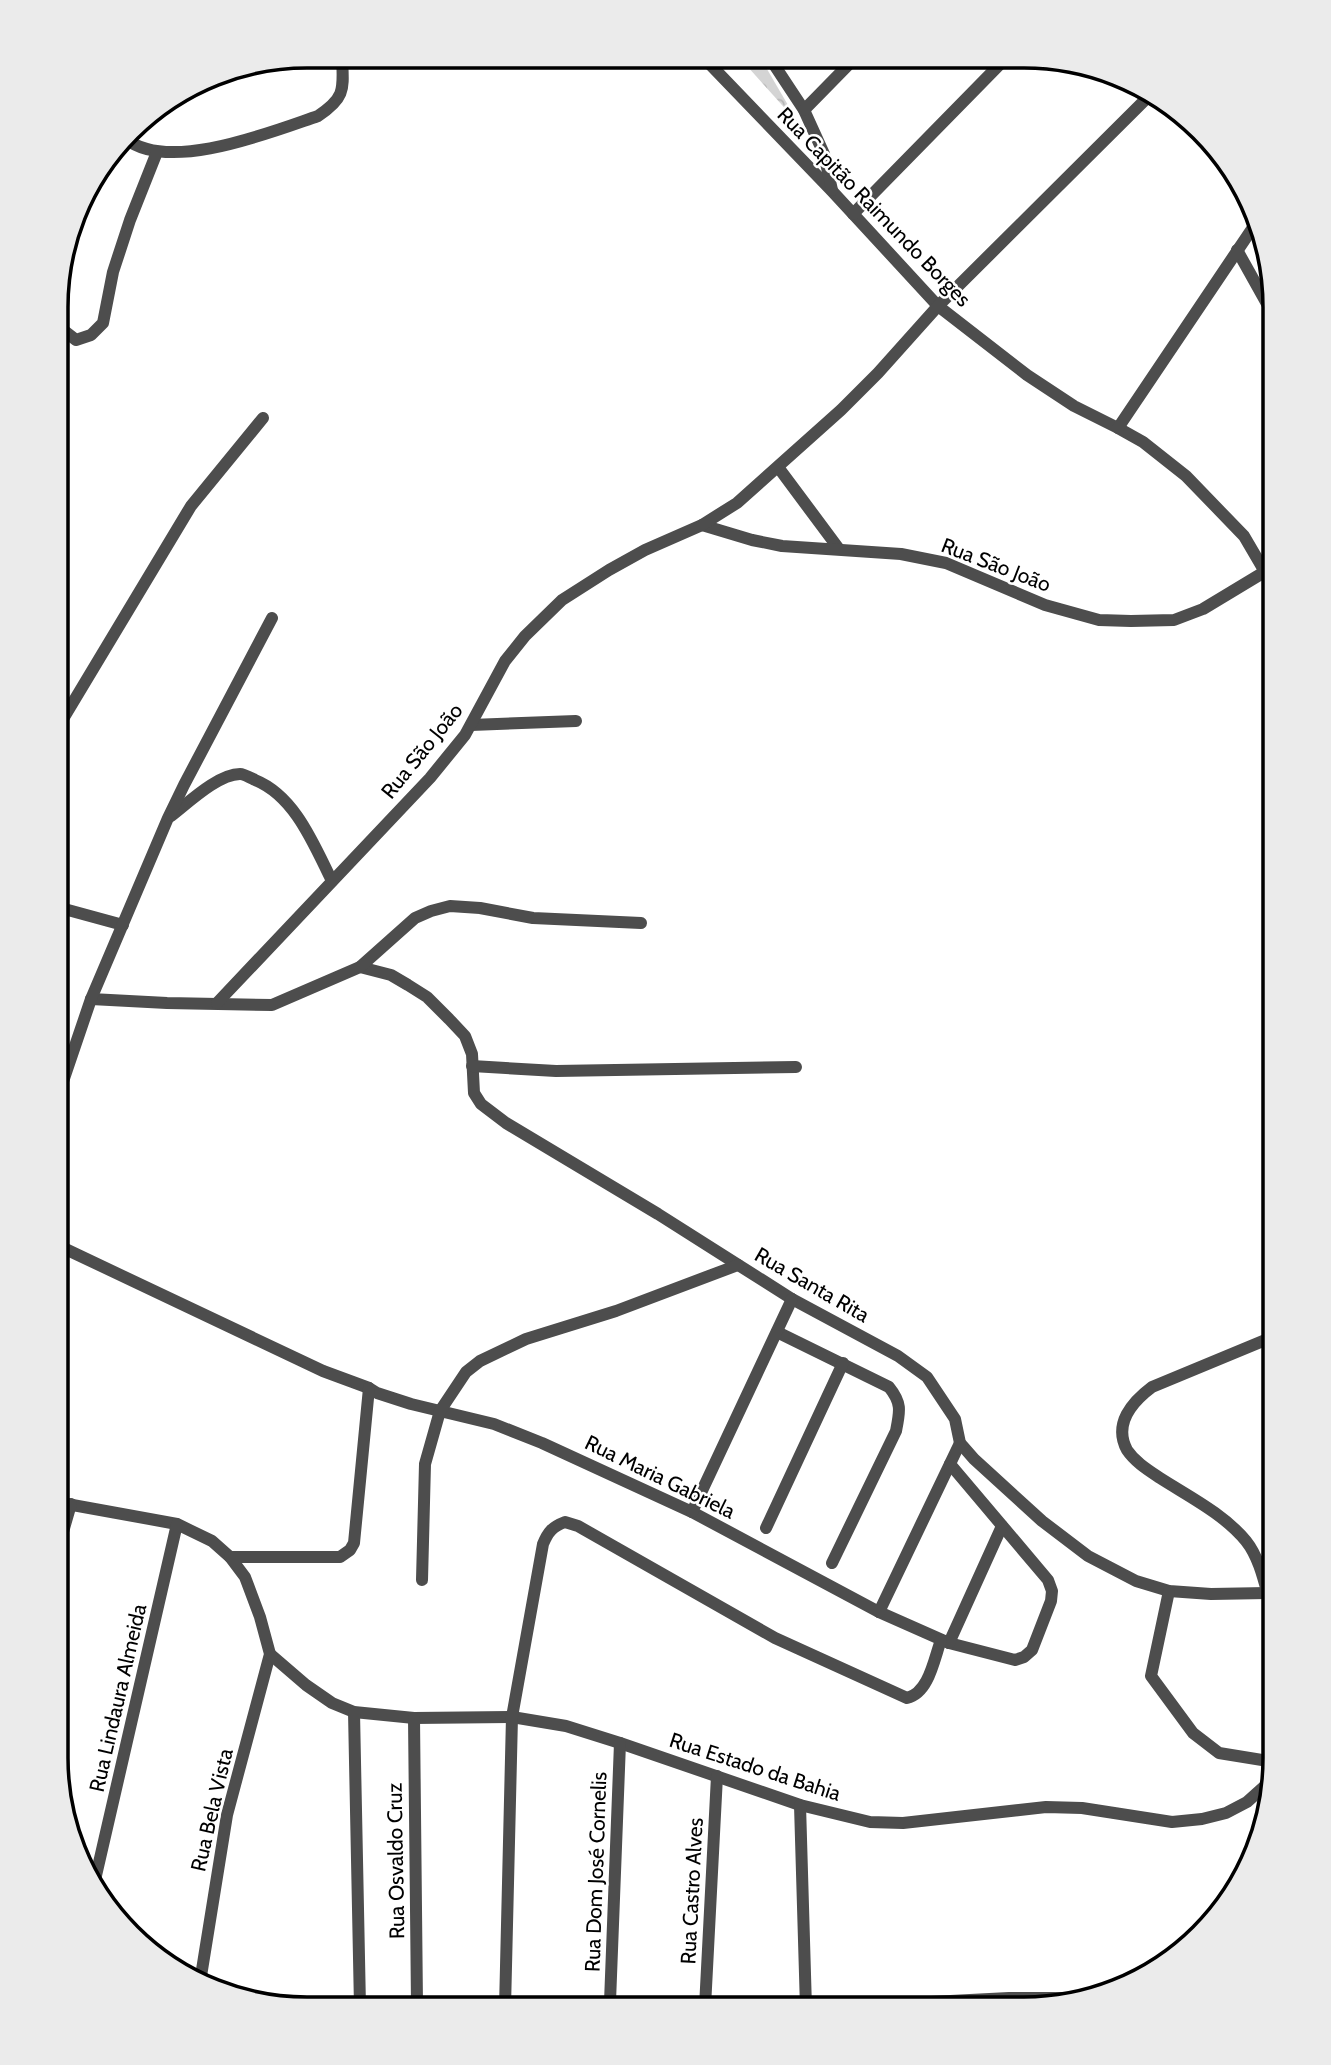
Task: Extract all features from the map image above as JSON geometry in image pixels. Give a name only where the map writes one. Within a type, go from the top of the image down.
[{"type":"street","points":[[134,144],[156,152],[226,146],[318,116],[340,98],[342,68]]},
{"type":"street","name":"Rua Capitão Raimundo Borges","points":[[714,68],[938,306],[1027,375],[1074,406],[1143,442],[1194,484],[1244,536],[1263,567]]},
{"type":"street","points":[[776,68],[804,110],[824,154],[832,191]]},
{"type":"street","points":[[804,110],[845,68]]},
{"type":"street","points":[[853,214],[996,68]]},
{"type":"street","name":"Rua São João","points":[[217,1003],[430,778],[471,725],[505,661],[525,636],[562,600],[609,570],[645,550],[702,525],[737,503],[878,373],[938,306],[1144,101]]},
{"type":"street","points":[[68,334],[76,340],[91,335],[103,323],[113,272],[156,152]]},
{"type":"street","points":[[1118,428],[1250,231]]},
{"type":"street","points":[[1237,250],[1262,295]]},
{"type":"street","points":[[68,711],[191,506],[263,418]]},
{"type":"street","points":[[778,467],[839,549]]},
{"type":"street","name":"Rua São João","points":[[702,525],[782,546],[901,554],[946,563],[1045,605],[1099,620],[1174,620],[1203,609],[1263,574]]},
{"type":"street","points":[[68,1067],[91,999],[168,818],[272,618]]},
{"type":"street","points":[[471,725],[576,722]]},
{"type":"street","points":[[168,818],[221,779],[241,774],[260,782],[284,799],[307,831],[332,881]]},
{"type":"street","points":[[91,999],[272,1005],[360,967],[415,918],[450,906],[480,908],[533,918],[641,923]]},
{"type":"street","points":[[68,911],[123,925]]},
{"type":"street","name":"Rua Santa Rita","points":[[360,967],[391,975],[427,998],[465,1036],[472,1054],[474,1093],[481,1104],[792,1299],[898,1356],[927,1377],[955,1419],[960,1443],[974,1459],[1042,1521],[1088,1556],[1136,1581],[1169,1591],[1262,1593]]},
{"type":"street","points":[[472,1066],[556,1072],[796,1067]]},
{"type":"street","name":"Rua Maria Gabriela","points":[[68,1250],[323,1371],[377,1393],[494,1424],[542,1443],[692,1512],[879,1612],[945,1642],[1015,1660],[1024,1657],[1032,1650],[1051,1601],[1052,1591],[1048,1580],[950,1464]]},
{"type":"street","points":[[422,1580],[425,1464],[440,1410],[467,1372],[480,1361],[526,1339],[616,1311],[738,1265]]},
{"type":"street","points":[[692,1512],[792,1299]]},
{"type":"street","points":[[777,1332],[889,1387],[898,1399],[896,1431],[832,1563]]},
{"type":"street","points":[[1262,1341],[1152,1387],[1136,1399],[1123,1422],[1123,1439],[1128,1451],[1140,1465],[1227,1522],[1247,1542],[1262,1577]]},
{"type":"street","points":[[766,1528],[843,1363]]},
{"type":"street","points":[[230,1557],[340,1557],[350,1550],[354,1543],[369,1388]]},
{"type":"street","points":[[879,1612],[960,1443]]},
{"type":"street","points":[[68,1504],[177,1524],[212,1541],[230,1557],[245,1577],[270,1654]]},
{"type":"street","points":[[68,1514],[71,1504]]},
{"type":"street","points":[[505,1997],[512,1717],[543,1544],[548,1532],[565,1522],[578,1526],[787,1644],[907,1699],[923,1688],[1002,1526]]},
{"type":"street","name":"Rua Lindaura Almeida","points":[[97,1871],[177,1524]]},
{"type":"street","points":[[1169,1591],[1151,1676],[1193,1733],[1219,1753],[1262,1760]]},
{"type":"street","name":"Rua Estado da Bahia","points":[[270,1654],[331,1703],[354,1712],[414,1718],[512,1717],[566,1726],[800,1805],[870,1822],[903,1823],[1046,1807],[1082,1808],[1172,1822],[1226,1813],[1247,1802],[1260,1791]]},
{"type":"street","name":"Rua Bela Vista","points":[[202,1972],[227,1815],[270,1654]]},
{"type":"street","points":[[354,1712],[360,1997]]},
{"type":"street","name":"Rua Osvaldo Cruz","points":[[414,1718],[416,1997]]},
{"type":"street","name":"Rua Dom José Cornelis","points":[[610,1997],[620,1743]]},
{"type":"street","name":"Rua Castro Alves","points":[[706,1997],[717,1776]]},
{"type":"street","points":[[800,1805],[806,1997]]},
{"type":"green space","points":[[749,68],[766,68],[799,124]]}]
